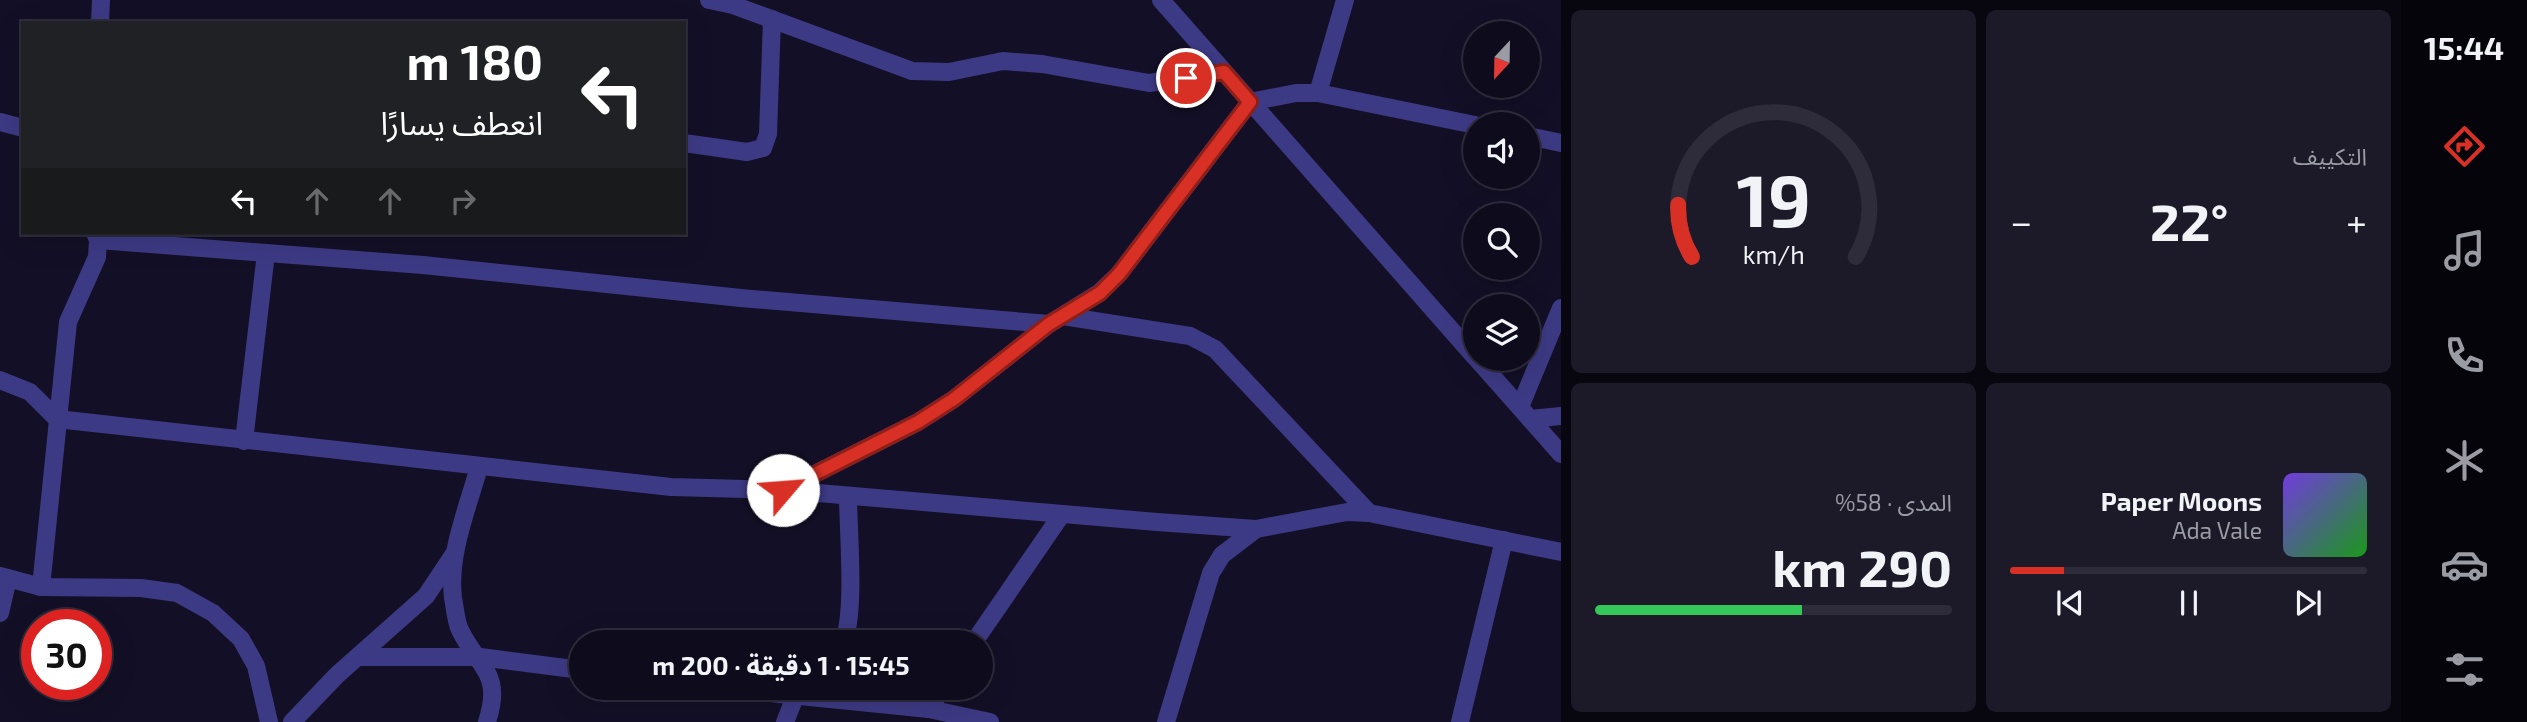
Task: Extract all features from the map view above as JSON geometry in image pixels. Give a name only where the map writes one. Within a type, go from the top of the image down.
[{"type":"street","points":[[100,21],[101,0]]},
{"type":"street","points":[[709,0],[733,5],[912,71],[949,72],[1003,61],[1042,64],[1149,83],[1224,72]]},
{"type":"street","points":[[1161,0],[1463,343]]},
{"type":"street","points":[[1318,93],[1345,0]]},
{"type":"street","points":[[686,143],[747,152],[763,148],[768,134],[772,19]]},
{"type":"street","points":[[783,490],[936,411],[1056,320],[1100,293],[1119,274],[1250,102],[1296,93],[1318,93],[1463,123]]},
{"type":"street","points":[[0,122],[21,127]]},
{"type":"street","points":[[1540,139],[1561,143]]},
{"type":"street","points":[[41,587],[68,322],[97,257],[96,236],[266,253],[1056,320],[1190,336],[1215,349],[1369,513]]},
{"type":"street","points":[[244,441],[266,253]]},
{"type":"street","points":[[1525,413],[1561,308]]},
{"type":"street","points":[[1488,371],[1561,454]]},
{"type":"street","points":[[0,380],[30,392],[57,419],[244,441],[671,487],[783,490],[1256,528],[1347,512],[1369,513],[1561,552]]},
{"type":"street","points":[[1525,413],[1561,416]]},
{"type":"street","points":[[480,467],[454,554],[453,597],[459,629],[480,657],[493,685],[492,706],[487,722]]},
{"type":"street","points":[[847,630],[848,495]]},
{"type":"street","points":[[982,630],[1062,514]]},
{"type":"street","points":[[1166,722],[1211,572],[1222,555],[1256,528]]},
{"type":"street","points":[[1460,722],[1504,540]]},
{"type":"street","points":[[292,722],[426,596],[454,554]]},
{"type":"street","points":[[0,613],[4,577],[41,587],[141,587],[177,593],[213,613],[241,639],[256,666],[270,722]]},
{"type":"street","points":[[359,657],[480,657],[569,668]]},
{"type":"street","points":[[785,722],[795,700]]},
{"type":"street","points":[[860,700],[929,709],[990,722]]},
{"type":"street","points":[[929,709],[935,700]]},
{"type":"route","points":[[783,490],[918,422],[954,399],[1049,324],[1100,293],[1119,274],[1250,102],[1224,72],[1186,78]]}]
